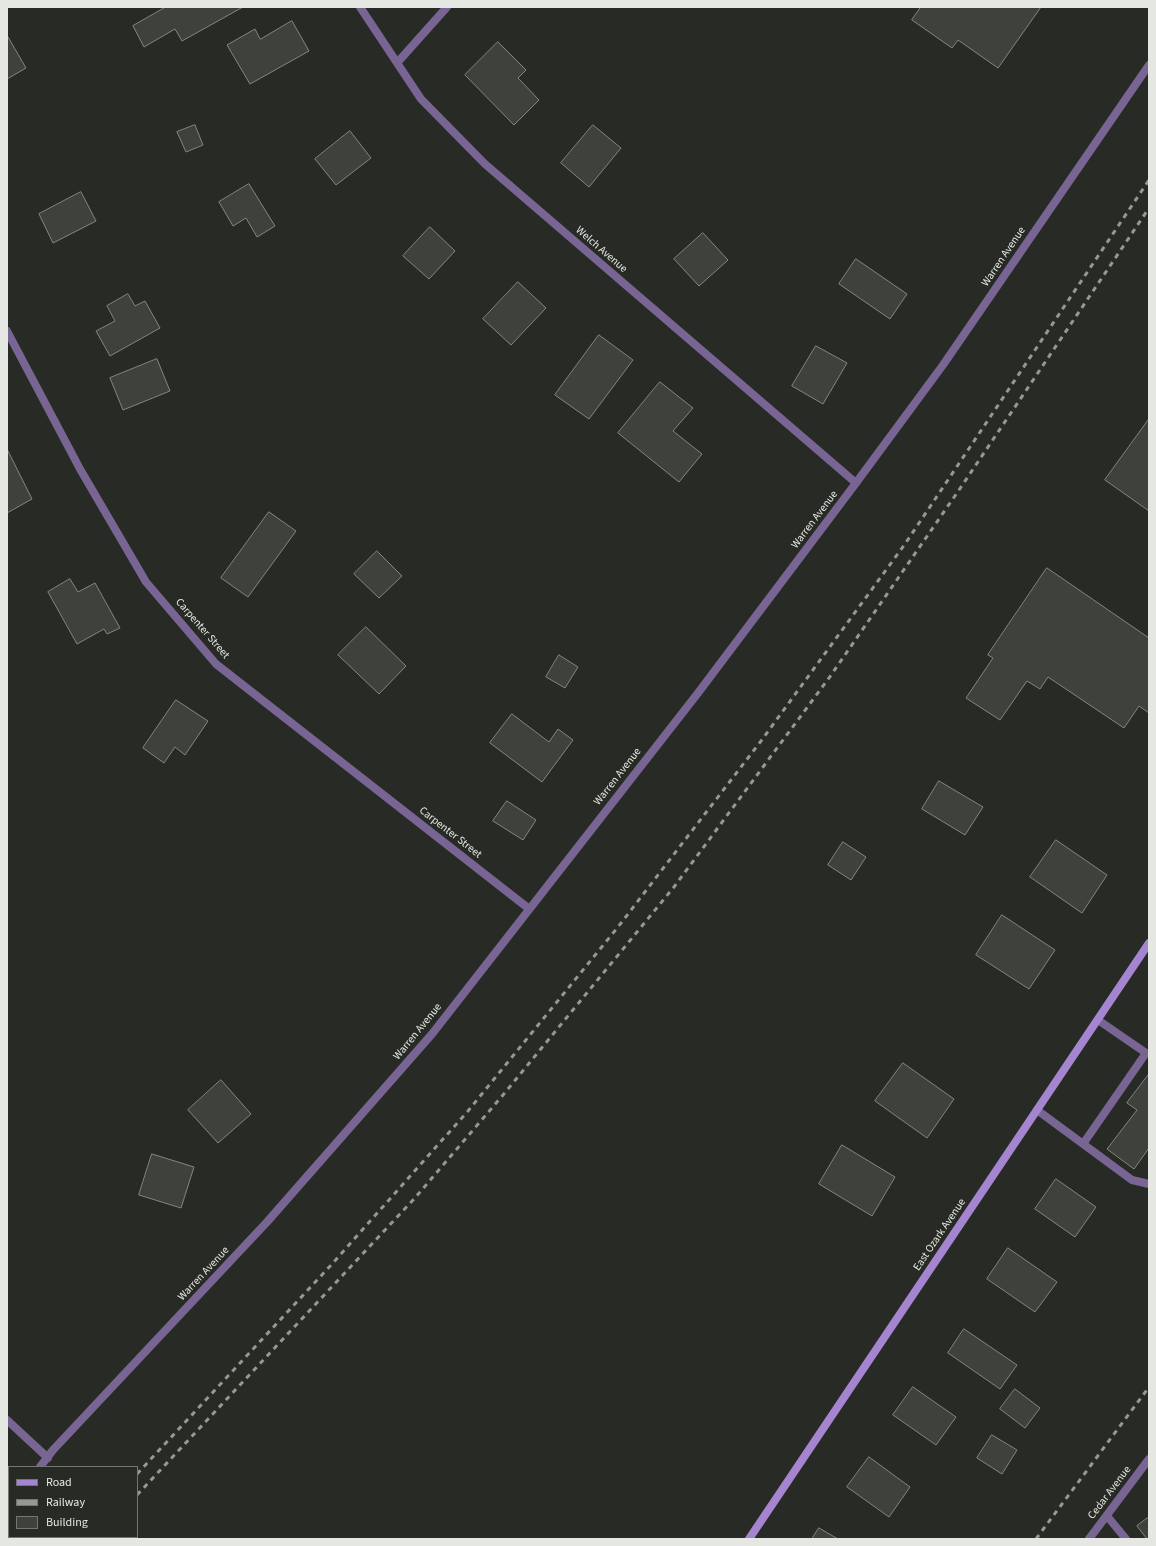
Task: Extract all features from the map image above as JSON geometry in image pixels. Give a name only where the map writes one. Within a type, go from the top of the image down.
[{"type":"main road","name":"East Ozark Avenue","points":[[749,1539],[1149,943]]},
{"type":"street","name":"Welch Avenue","points":[[360,7],[421,99],[485,164],[856,483]]},
{"type":"street","points":[[397,63],[447,7]]},
{"type":"street","name":"Warren Avenue","points":[[41,1466],[53,1450],[261,1227],[359,1119],[432,1034],[528,908],[698,693],[856,483],[943,365],[1149,65]]},
{"type":"street","name":"Carpenter Street","points":[[7,331],[80,469],[146,582],[216,664],[528,908]]},
{"type":"street","points":[[1083,1144],[1146,1053],[1098,1020]]},
{"type":"street","points":[[1037,1110],[1132,1180],[1149,1184]]},
{"type":"street","points":[[7,1420],[48,1458]]},
{"type":"street","name":"Cedar Avenue","points":[[1089,1539],[1149,1459]]},
{"type":"street","points":[[1107,1516],[1126,1539]]},
{"type":"building","points":[[166,7],[243,7],[182,41],[175,29],[144,47],[133,26]]},
{"type":"building","points":[[921,7],[1041,7],[998,68],[958,40],[952,48],[912,20]]},
{"type":"building","points":[[292,21],[309,51],[250,84],[227,45],[255,29],[260,39]]},
{"type":"building","points":[[8,37],[26,68],[7,79],[7,38]]},
{"type":"building","points":[[498,42],[526,70],[518,78],[539,100],[514,125],[465,75]]},
{"type":"building","points":[[195,125],[203,145],[186,152],[177,132]]},
{"type":"building","points":[[593,125],[621,148],[589,187],[561,163]]},
{"type":"building","points":[[350,131],[371,158],[336,185],[315,159]]},
{"type":"building","points":[[249,184],[275,226],[257,237],[246,218],[233,226],[219,202]]},
{"type":"building","points":[[81,192],[96,221],[53,243],[39,214]]},
{"type":"building","points":[[430,227],[455,251],[429,279],[403,256]]},
{"type":"building","points":[[703,233],[728,260],[699,286],[674,259]]},
{"type":"building","points":[[856,259],[907,294],[890,319],[839,284]]},
{"type":"building","points":[[518,282],[546,308],[511,345],[483,319]]},
{"type":"building","points":[[128,294],[135,306],[145,301],[160,328],[110,356],[96,331],[115,321],[107,306]]},
{"type":"building","points":[[599,335],[633,360],[589,419],[555,395]]},
{"type":"building","points":[[816,346],[847,363],[823,404],[792,386]]},
{"type":"building","points":[[157,359],[170,391],[123,410],[110,378]]},
{"type":"building","points":[[660,382],[693,408],[673,431],[702,454],[679,482],[618,433]]},
{"type":"building","points":[[1149,419],[1149,511],[1105,480]]},
{"type":"building","points":[[7,449],[32,499],[7,513]]},
{"type":"building","points":[[269,512],[296,531],[248,597],[221,578]]},
{"type":"building","points":[[377,551],[402,576],[379,598],[354,574]]},
{"type":"building","points":[[1047,568],[1149,638],[1149,713],[1139,706],[1124,728],[1048,677],[1040,689],[1027,681],[1000,720],[966,698],[993,658],[988,655]]},
{"type":"building","points":[[70,579],[78,592],[95,583],[120,628],[107,634],[104,629],[77,644],[48,592]]},
{"type":"building","points":[[366,627],[406,666],[379,694],[338,655]]},
{"type":"building","points":[[559,655],[578,667],[565,688],[546,677]]},
{"type":"building","points":[[176,700],[208,721],[185,755],[175,747],[164,763],[143,748]]},
{"type":"building","points":[[512,714],[549,742],[558,729],[573,740],[542,782],[490,743]]},
{"type":"building","points":[[939,781],[983,807],[965,835],[922,809]]},
{"type":"building","points":[[507,801],[536,820],[523,840],[493,821]]},
{"type":"building","points":[[1056,840],[1107,875],[1082,913],[1030,877]]},
{"type":"building","points":[[843,842],[866,857],[851,880],[828,865]]},
{"type":"building","points":[[1002,915],[1055,950],[1029,989],[976,955]]},
{"type":"building","points":[[903,1063],[954,1099],[927,1138],[875,1101]]},
{"type":"building","points":[[1149,1074],[1149,1148],[1134,1169],[1107,1149],[1137,1110],[1127,1103]]},
{"type":"building","points":[[221,1080],[251,1114],[218,1143],[188,1110]]},
{"type":"building","points":[[842,1145],[895,1177],[872,1216],[819,1184]]},
{"type":"building","points":[[152,1154],[194,1167],[181,1208],[139,1195]]},
{"type":"building","points":[[1056,1179],[1096,1207],[1075,1237],[1035,1209]]},
{"type":"building","points":[[1008,1248],[1057,1282],[1035,1312],[987,1279]]},
{"type":"building","points":[[964,1329],[1017,1365],[1000,1389],[948,1353]]},
{"type":"building","points":[[913,1387],[956,1417],[936,1445],[893,1415]]},
{"type":"building","points":[[1015,1389],[1040,1408],[1025,1428],[1000,1409]]},
{"type":"building","points":[[992,1435],[1017,1450],[1002,1474],[977,1458]]},
{"type":"building","points":[[869,1457],[910,1487],[889,1517],[847,1487]]},
{"type":"building","points":[[1149,1517],[1149,1539],[1147,1539],[1137,1526]]},
{"type":"building","points":[[819,1528],[838,1539],[812,1539]]},
{"type":"railway","points":[[138,1473],[332,1264],[468,1111],[618,927],[761,741],[905,544],[1149,180]]},
{"type":"railway","points":[[138,1494],[414,1199],[503,1095],[674,887],[829,678],[959,490],[1149,208]]},
{"type":"railway","points":[[1036,1539],[1149,1387]]}]
